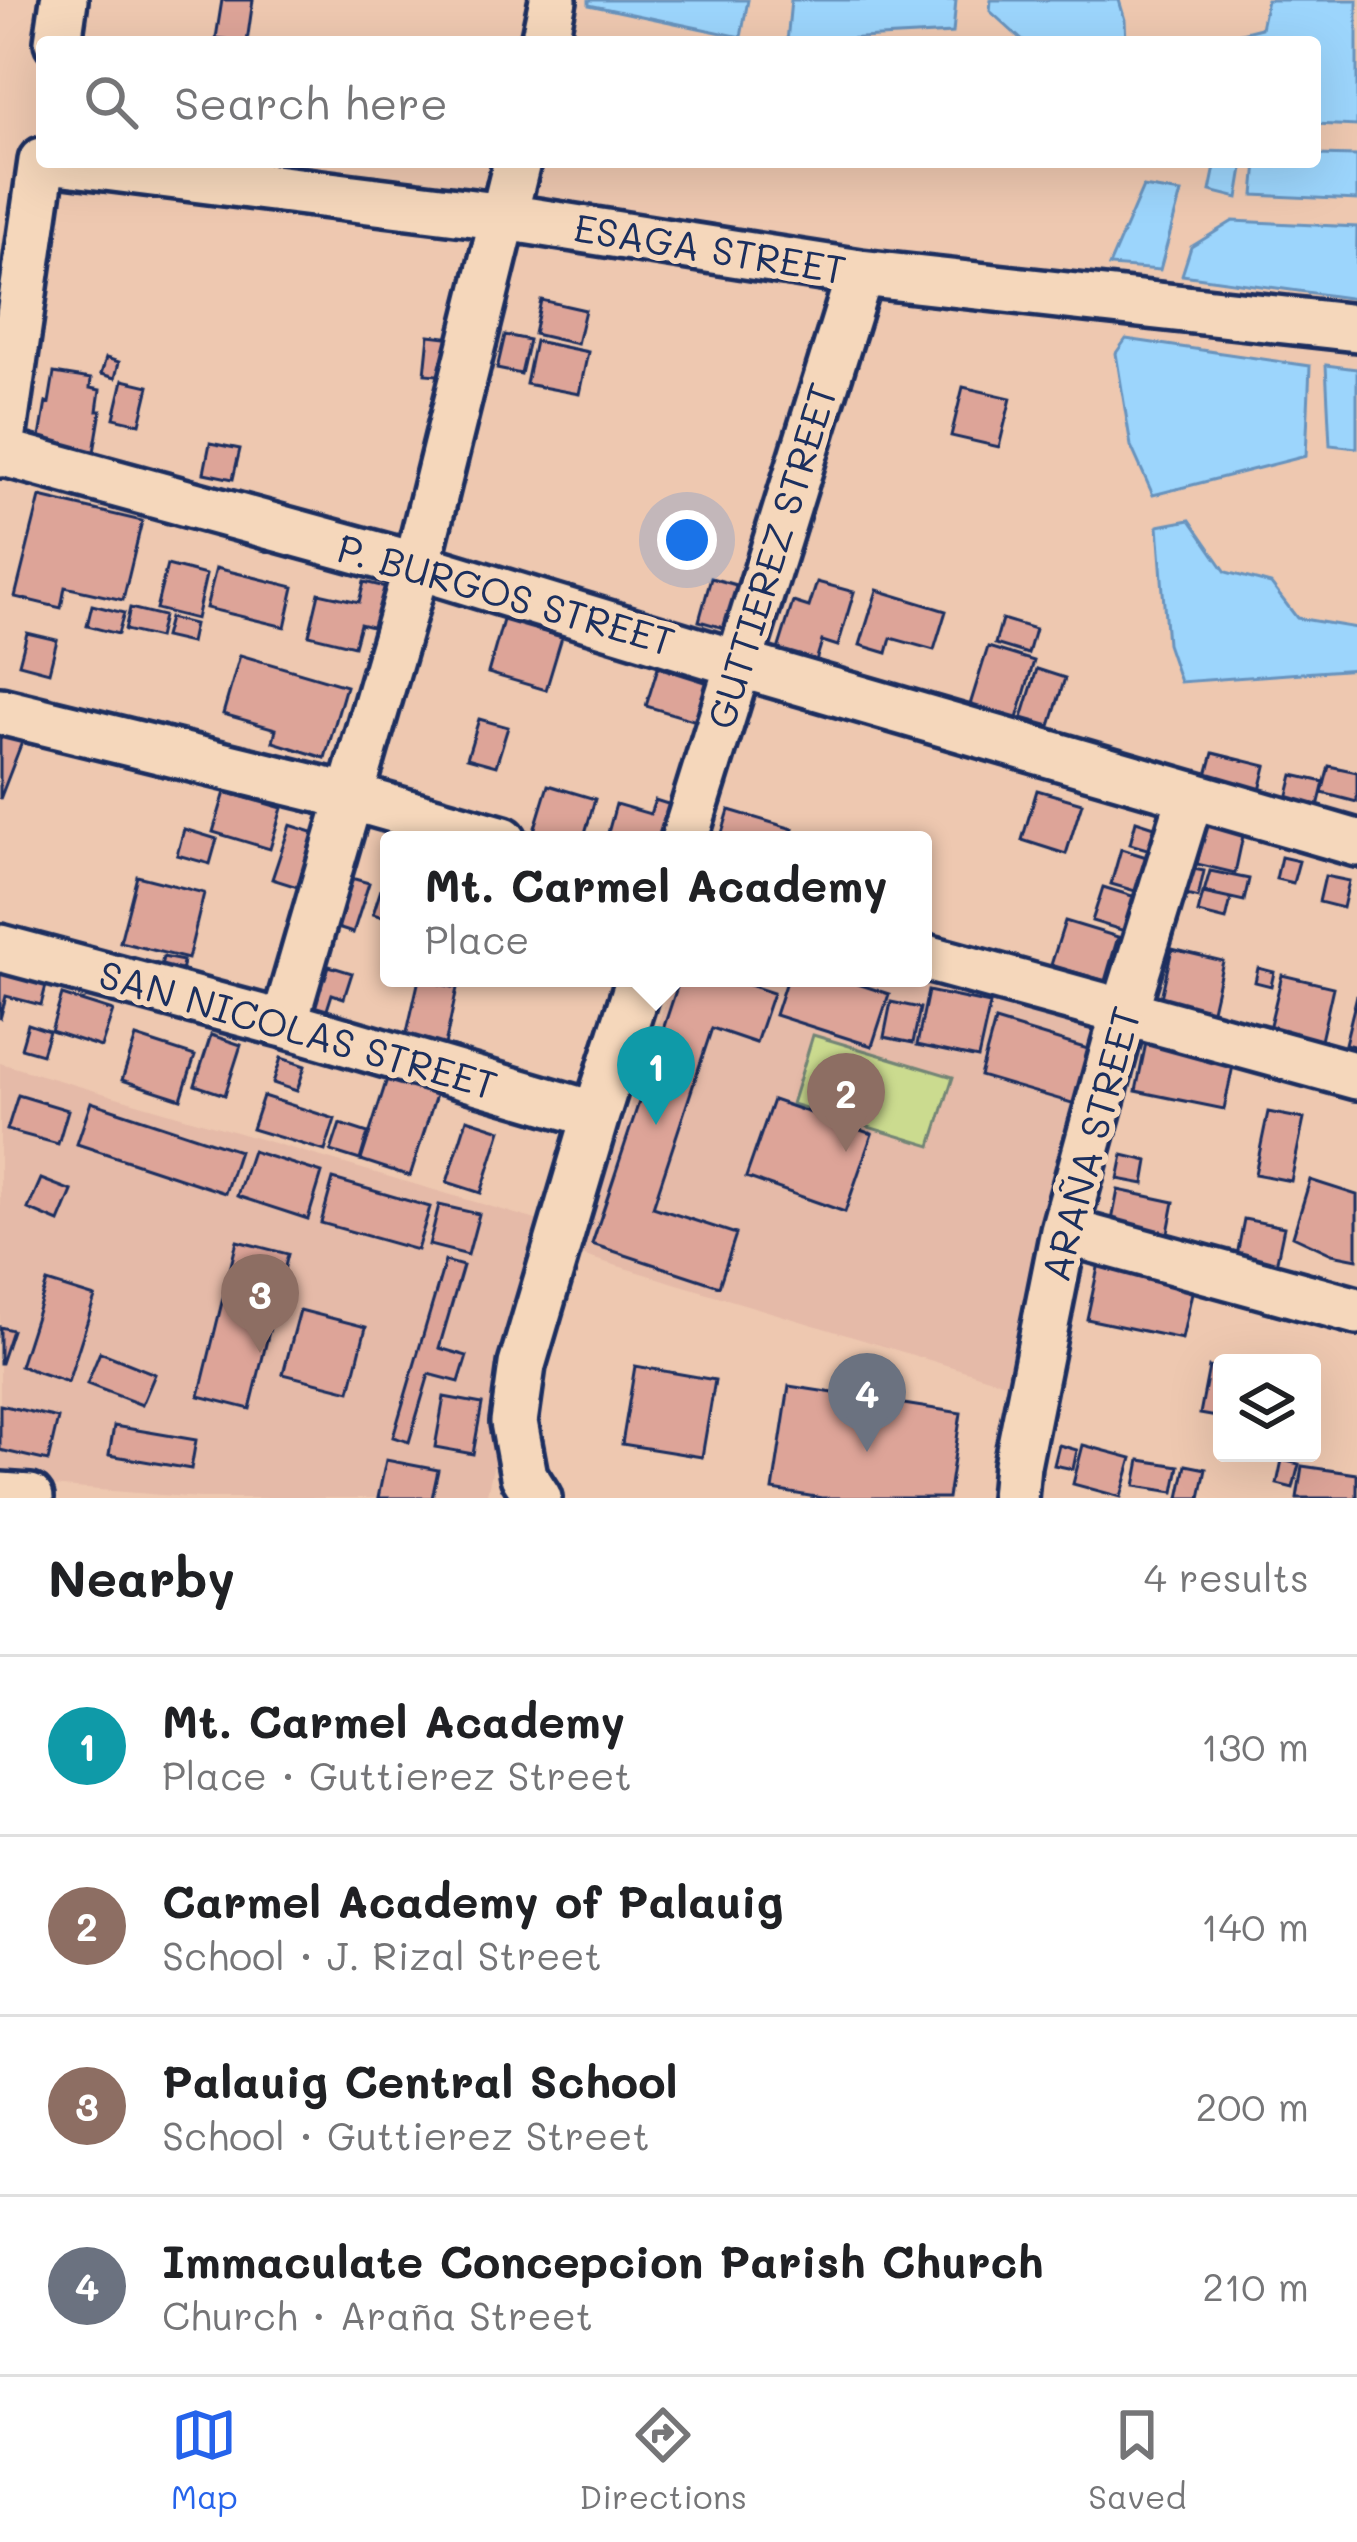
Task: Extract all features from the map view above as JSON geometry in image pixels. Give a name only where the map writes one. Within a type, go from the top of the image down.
[{"type":"street","points":[[59,36],[64,0]]},
{"type":"street","points":[[545,36],[553,0]]},
{"type":"street","points":[[0,154],[36,159]]},
{"type":"street","points":[[0,452],[41,168]]},
{"type":"street","name":"ESAGA STREET","points":[[112,168],[505,217],[860,272],[1357,328]]},
{"type":"street","points":[[284,1024],[417,566],[516,168]]},
{"type":"street","name":"GUTTIEREZ STREET","points":[[687,831],[860,272]]},
{"type":"street","name":"P. BURGOS STREET","points":[[0,452],[417,566],[1357,843]]},
{"type":"street","points":[[0,711],[471,831]]},
{"type":"street","name":"ARAÑA STREET","points":[[1014,1498],[1064,1232],[1124,1013],[1191,796]]},
{"type":"street","name":"SAN NICOLAS STREET","points":[[0,948],[596,1114]]},
{"type":"street","points":[[932,960],[1357,1076]]},
{"type":"street","points":[[538,1498],[524,1475],[514,1422],[523,1365],[637,987]]},
{"type":"street","points":[[1064,1232],[1357,1311]]},
{"type":"street","points":[[0,1496],[29,1498]]},
{"type":"shaded area","points":[[932,984],[1054,1015],[1091,1032],[1102,1050],[1022,1388],[578,1254],[671,987]]},
{"type":"shaded area","points":[[0,1063],[550,1224],[486,1498],[200,1498],[0,1482]]},
{"type":"green space","points":[[813,1035],[953,1077],[931,1146],[792,1104]]},
{"type":"water","points":[[589,0],[748,0],[741,36],[589,5]]},
{"type":"water","points":[[791,0],[956,0],[953,33],[788,36]]},
{"type":"water","points":[[991,0],[1119,0],[1126,36],[1017,36],[990,11]]},
{"type":"water","points":[[1267,0],[1357,0],[1357,126],[1321,124],[1321,36],[1229,36],[1261,28]]},
{"type":"water","points":[[1321,155],[1357,156],[1357,200],[1254,195],[1256,168],[1321,168]]},
{"type":"water","points":[[1215,168],[1243,168],[1238,198],[1210,191]]},
{"type":"water","points":[[1143,187],[1181,193],[1160,270],[1109,266]]},
{"type":"water","points":[[1233,221],[1357,227],[1356,299],[1182,275],[1191,247]]},
{"type":"water","points":[[1126,339],[1310,366],[1306,456],[1153,495],[1131,446],[1116,353]]},
{"type":"water","points":[[1326,365],[1357,369],[1357,448],[1330,445]]},
{"type":"water","points":[[1190,520],[1226,572],[1271,584],[1297,618],[1357,628],[1357,669],[1180,682],[1167,644],[1158,526]]},
{"type":"building","points":[[222,0],[253,0],[248,36],[216,36]]},
{"type":"building","points":[[541,300],[585,310],[577,344],[534,334]]},
{"type":"building","points":[[429,335],[463,339],[459,377],[425,374]]},
{"type":"building","points":[[505,335],[529,340],[521,374],[497,369]]},
{"type":"building","points":[[535,341],[588,352],[579,394],[526,384]]},
{"type":"building","points":[[106,358],[119,362],[115,378],[101,374]]},
{"type":"building","points":[[54,373],[91,379],[90,388],[100,390],[93,458],[38,449]]},
{"type":"building","points":[[123,380],[149,386],[140,424],[114,418]]},
{"type":"building","points":[[963,387],[1011,398],[999,447],[951,436]]},
{"type":"building","points":[[210,443],[240,449],[233,479],[204,473]]},
{"type":"building","points":[[40,497],[142,521],[123,600],[65,587],[61,608],[15,597]]},
{"type":"building","points":[[167,565],[206,575],[196,619],[156,609]]},
{"type":"building","points":[[216,568],[294,587],[285,627],[206,608]]},
{"type":"building","points":[[711,578],[754,590],[741,633],[699,621]]},
{"type":"building","points":[[364,582],[399,590],[388,631],[360,624],[354,646],[309,635],[319,593],[359,602]]},
{"type":"building","points":[[817,582],[854,592],[838,646],[822,641],[816,661],[778,650],[793,602],[809,607]]},
{"type":"building","points":[[877,590],[946,611],[934,650],[891,638],[887,653],[860,645]]},
{"type":"building","points":[[92,605],[124,613],[118,634],[87,626]]},
{"type":"building","points":[[130,608],[163,616],[158,638],[125,630]]},
{"type":"building","points":[[169,618],[194,624],[190,643],[164,637]]},
{"type":"building","points":[[1002,619],[1035,629],[1028,654],[995,644]]},
{"type":"building","points":[[503,620],[562,637],[546,690],[488,673]]},
{"type":"building","points":[[27,633],[57,640],[49,672],[19,664]]},
{"type":"building","points":[[988,647],[1034,661],[1016,722],[969,708]]},
{"type":"building","points":[[240,655],[346,686],[325,758],[273,742],[276,729],[223,714]]},
{"type":"building","points":[[658,667],[715,685],[703,723],[646,706]]},
{"type":"building","points":[[1037,669],[1065,678],[1050,726],[1022,718]]},
{"type":"building","points":[[479,719],[508,727],[496,766],[467,758]]},
{"type":"building","points":[[0,734],[22,742],[0,799]]},
{"type":"building","points":[[1213,753],[1266,766],[1258,799],[1204,786]]},
{"type":"building","points":[[1329,766],[1357,772],[1357,802],[1322,793]]},
{"type":"building","points":[[1293,775],[1324,782],[1314,823],[1283,815]]},
{"type":"building","points":[[548,785],[595,799],[586,831],[534,831]]},
{"type":"building","points":[[1037,790],[1082,803],[1066,854],[1022,840]]},
{"type":"building","points":[[225,792],[282,808],[270,849],[213,832]]},
{"type":"building","points":[[655,800],[687,810],[681,831],[608,831],[616,804],[650,814]]},
{"type":"building","points":[[729,810],[793,829],[792,831],[723,831]]},
{"type":"building","points":[[1136,821],[1164,830],[1157,852],[1130,844]]},
{"type":"building","points":[[1207,822],[1244,831],[1235,873],[1197,864]]},
{"type":"building","points":[[290,825],[328,837],[310,891],[272,879]]},
{"type":"building","points":[[184,829],[217,839],[210,864],[177,855]]},
{"type":"building","points":[[1121,849],[1153,859],[1142,893],[1111,884]]},
{"type":"building","points":[[1281,857],[1299,861],[1293,883],[1276,879]]},
{"type":"building","points":[[1193,869],[1204,871],[1198,898],[1186,895]]},
{"type":"building","points":[[1210,871],[1249,879],[1244,901],[1204,892]]},
{"type":"building","points":[[137,876],[204,893],[188,959],[120,942]]},
{"type":"building","points":[[344,876],[369,883],[353,933],[328,925]]},
{"type":"building","points":[[1325,876],[1349,881],[1343,908],[1319,902]]},
{"type":"building","points":[[1103,887],[1155,903],[1144,937],[1092,921]]},
{"type":"building","points":[[1203,893],[1231,899],[1226,920],[1198,913]]},
{"type":"building","points":[[1065,921],[1118,937],[1105,981],[1051,965]]},
{"type":"building","points":[[1172,949],[1223,961],[1211,1014],[1160,1002]]},
{"type":"building","points":[[163,957],[183,961],[180,980],[159,976]]},
{"type":"building","points":[[0,966],[48,978],[41,1005],[6,996],[0,1019]]},
{"type":"building","points":[[329,966],[352,973],[344,998],[332,994],[325,1016],[299,1008],[310,973],[325,978]]},
{"type":"building","points":[[1258,968],[1274,972],[1271,986],[1255,982]]},
{"type":"building","points":[[1282,975],[1333,987],[1320,1045],[1268,1033]]},
{"type":"building","points":[[417,987],[457,988],[444,1050],[405,1041]]},
{"type":"building","points":[[677,987],[755,987],[773,993],[756,1043],[712,1028],[653,1207],[736,1234],[719,1286],[592,1244]]},
{"type":"building","points":[[784,987],[867,987],[889,994],[872,1046],[775,1015]]},
{"type":"building","points":[[928,991],[990,1004],[978,1058],[917,1045]]},
{"type":"building","points":[[62,995],[113,1011],[101,1047],[51,1031]]},
{"type":"building","points":[[1357,995],[1357,1047],[1345,1044]]},
{"type":"building","points":[[891,1002],[920,1008],[913,1043],[884,1037]]},
{"type":"building","points":[[995,1021],[1098,1052],[1082,1106],[980,1076]]},
{"type":"building","points":[[28,1024],[49,1031],[42,1054],[21,1048]]},
{"type":"building","points":[[211,1035],[241,1045],[225,1095],[195,1085]]},
{"type":"building","points":[[136,1037],[195,1056],[181,1099],[122,1080]]},
{"type":"building","points":[[1147,1038],[1235,1056],[1224,1109],[1136,1091]]},
{"type":"building","points":[[281,1058],[305,1066],[297,1091],[273,1083]]},
{"type":"building","points":[[387,1079],[436,1095],[410,1176],[361,1160]]},
{"type":"building","points":[[18,1095],[68,1110],[58,1144],[7,1130]]},
{"type":"building","points":[[263,1096],[335,1119],[325,1151],[252,1129]]},
{"type":"building","points":[[773,1100],[872,1134],[845,1212],[746,1177]]},
{"type":"building","points":[[91,1102],[239,1151],[225,1193],[77,1144]]},
{"type":"building","points":[[1268,1112],[1304,1119],[1291,1181],[1255,1174]]},
{"type":"building","points":[[467,1119],[501,1130],[481,1193],[447,1182]]},
{"type":"building","points":[[340,1124],[368,1133],[360,1160],[331,1151]]},
{"type":"building","points":[[252,1151],[322,1173],[308,1219],[237,1196]]},
{"type":"building","points":[[1123,1155],[1148,1161],[1144,1184],[1118,1179]]},
{"type":"building","points":[[41,1179],[72,1191],[59,1222],[28,1209]]},
{"type":"building","points":[[333,1179],[430,1207],[417,1250],[321,1223]]},
{"type":"building","points":[[1310,1180],[1357,1195],[1357,1259],[1332,1254],[1293,1236]]},
{"type":"building","points":[[1118,1190],[1174,1202],[1165,1248],[1109,1236]]},
{"type":"building","points":[[439,1205],[479,1214],[468,1255],[429,1245]]},
{"type":"building","points":[[1244,1219],[1284,1227],[1273,1279],[1234,1271]]},
{"type":"building","points":[[237,1241],[288,1254],[250,1409],[199,1396]]},
{"type":"building","points":[[445,1261],[463,1266],[439,1348],[467,1356],[459,1382],[429,1374],[409,1442],[393,1437]]},
{"type":"building","points":[[1099,1263],[1194,1283],[1182,1339],[1087,1319]]},
{"type":"building","points":[[47,1282],[95,1297],[68,1382],[20,1366]]},
{"type":"building","points":[[300,1310],[366,1327],[350,1391],[283,1374]]},
{"type":"building","points":[[0,1327],[12,1330],[1,1363],[0,1363]]},
{"type":"building","points":[[100,1352],[155,1374],[142,1405],[87,1384]]},
{"type":"building","points":[[635,1366],[715,1380],[702,1457],[622,1444]]},
{"type":"building","points":[[1209,1367],[1213,1368],[1213,1416],[1200,1414]]},
{"type":"building","points":[[789,1386],[961,1413],[948,1498],[822,1498],[773,1490]]},
{"type":"building","points":[[444,1397],[482,1404],[473,1454],[435,1447]]},
{"type":"building","points":[[0,1405],[58,1418],[48,1461],[0,1450]]},
{"type":"building","points":[[114,1426],[196,1440],[191,1469],[109,1455]]},
{"type":"building","points":[[1059,1445],[1077,1450],[1073,1469],[1054,1465]]},
{"type":"building","points":[[1083,1445],[1132,1458],[1121,1497],[1073,1484]]},
{"type":"building","points":[[386,1460],[438,1470],[432,1498],[378,1498]]},
{"type":"building","points":[[1140,1460],[1179,1466],[1174,1492],[1135,1486]]},
{"type":"building","points":[[1282,1462],[1299,1464],[1293,1488],[1277,1484]]},
{"type":"building","points":[[1186,1465],[1206,1469],[1200,1498],[1179,1498]]},
{"type":"building","points":[[1302,1466],[1357,1474],[1357,1498],[1297,1498]]},
{"type":"place","name":"Mt. Carmel Academy","points":[[656,1125]]},
{"type":"place","name":"Carmel Academy of Palauig","points":[[846,1152]]},
{"type":"place","name":"Palauig Central School","points":[[260,1353]]},
{"type":"place","name":"Immaculate Concepcion Parish Church","points":[[867,1452]]}]
